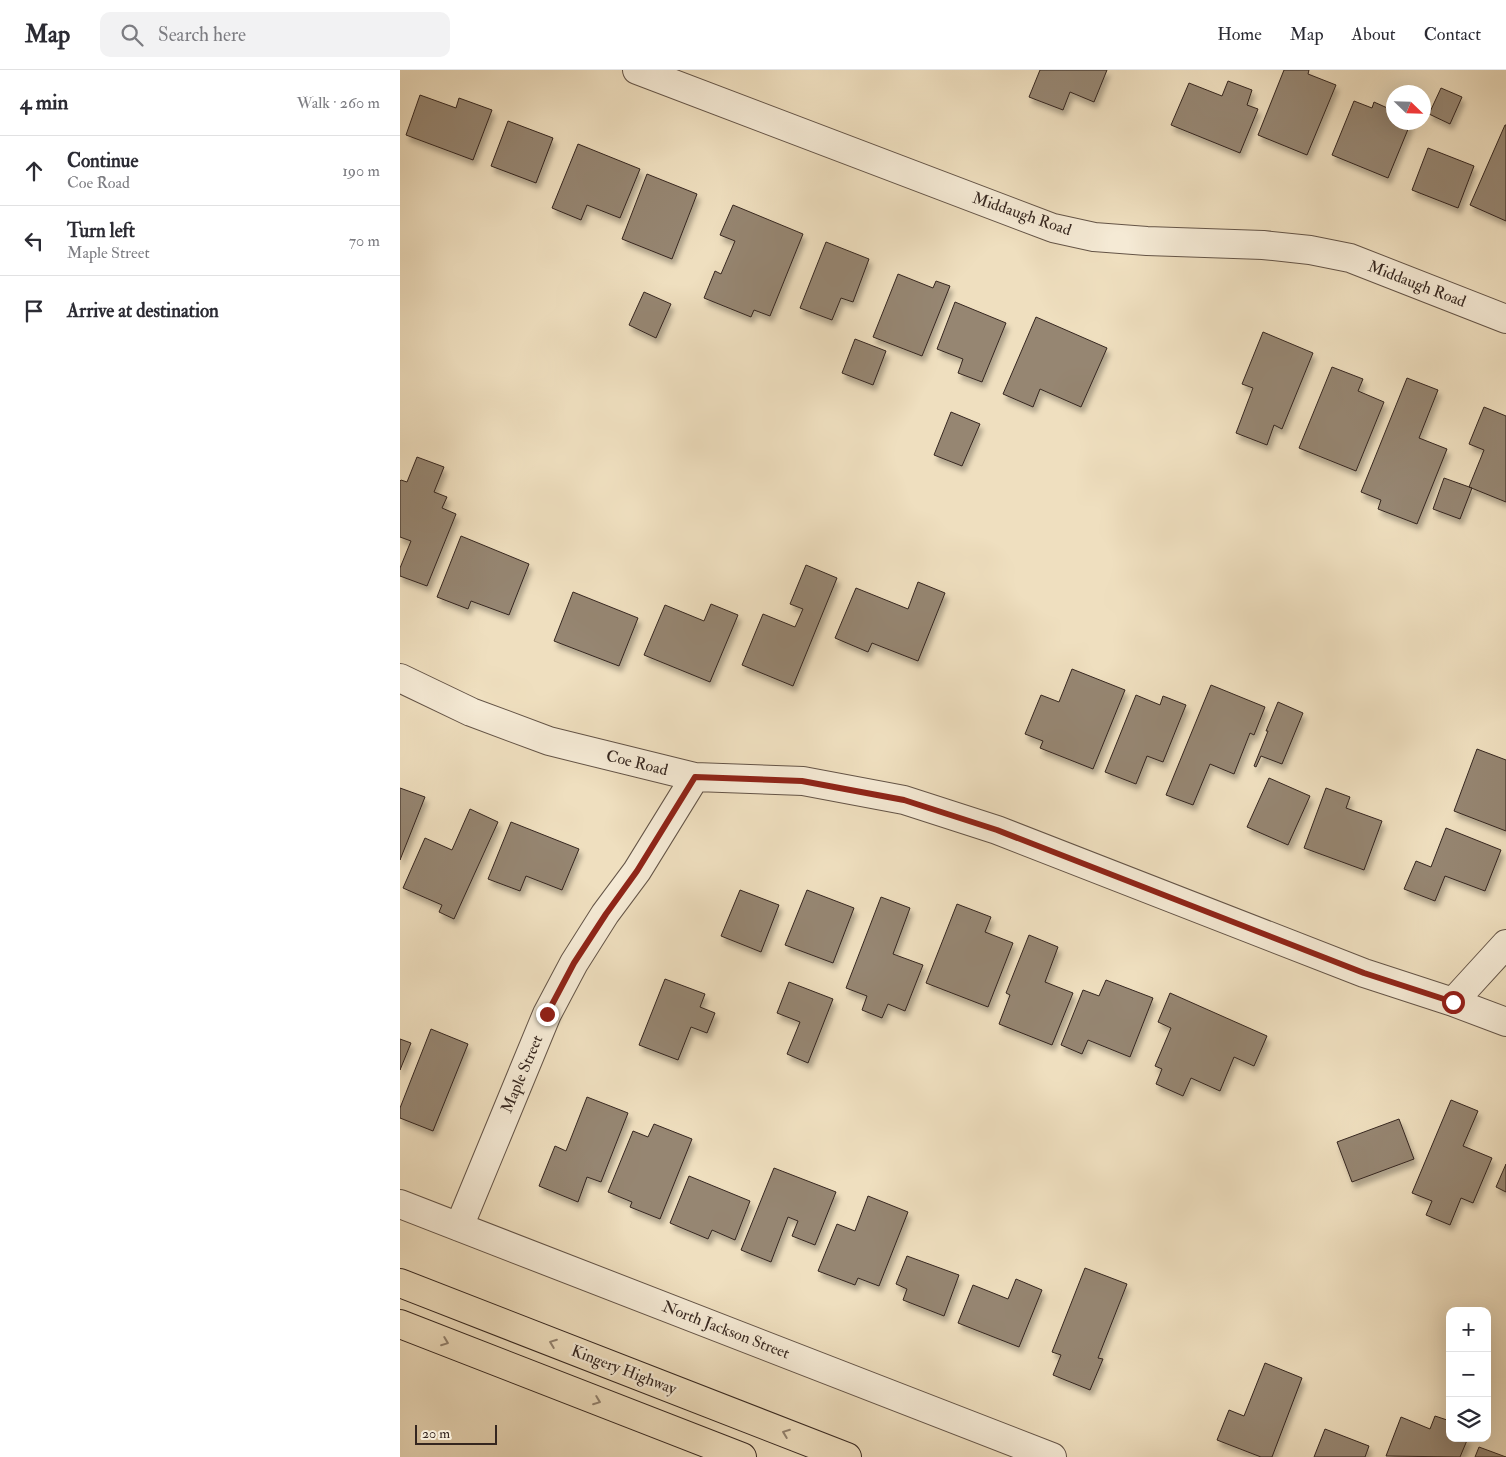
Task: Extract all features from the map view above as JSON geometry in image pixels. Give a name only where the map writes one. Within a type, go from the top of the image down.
[{"type":"highway","name":"Kingery Highway","points":[[400,1284],[847,1457]]},
{"type":"highway","points":[[400,1324],[742,1457]]},
{"type":"street","name":"Middaugh Road","points":[[637,70],[1053,228],[1094,237],[1147,241],[1263,244],[1310,250],[1350,258],[1506,319]]},
{"type":"street","name":"Coe Road","points":[[400,678],[471,712],[549,741],[695,777],[802,781],[904,800],[997,830],[1364,973],[1453,1002],[1506,1022]]},
{"type":"street","name":"Maple Street","points":[[458,1227],[547,1014],[574,963],[637,871],[695,777]]},
{"type":"street","points":[[1453,1002],[1506,944]]},
{"type":"street","name":"North Jackson Street","points":[[400,1204],[1052,1457]]},
{"type":"building","points":[[1040,70],[1107,70],[1094,102],[1070,92],[1063,110],[1029,97]]},
{"type":"building","points":[[1284,70],[1309,70],[1308,74],[1336,85],[1307,155],[1258,135]]},
{"type":"building","points":[[1228,81],[1252,90],[1247,105],[1258,109],[1240,153],[1171,125],[1189,83],[1222,96]]},
{"type":"building","points":[[1441,88],[1462,97],[1450,124],[1431,115],[1431,110]]},
{"type":"building","points":[[420,95],[456,108],[459,98],[492,110],[473,160],[406,135]]},
{"type":"building","points":[[1354,101],[1372,108],[1374,102],[1386,107],[1386,130],[1408,130],[1388,178],[1332,155]]},
{"type":"building","points":[[508,121],[553,138],[536,183],[491,166]]},
{"type":"building","points":[[1506,125],[1506,221],[1470,205]]},
{"type":"building","points":[[578,144],[640,169],[620,218],[587,205],[581,220],[552,208]]},
{"type":"building","points":[[1428,148],[1474,166],[1458,208],[1412,190]]},
{"type":"building","points":[[647,174],[697,194],[672,259],[622,239]]},
{"type":"building","points":[[733,205],[803,234],[770,316],[754,310],[751,317],[704,298],[715,271],[721,274],[735,241],[720,235]]},
{"type":"building","points":[[826,242],[869,259],[853,302],[841,298],[832,320],[800,308]]},
{"type":"building","points":[[898,274],[933,288],[936,281],[950,286],[922,356],[873,337]]},
{"type":"building","points":[[644,292],[671,304],[656,338],[629,325]]},
{"type":"building","points":[[955,302],[1006,323],[982,382],[958,373],[963,359],[937,349]]},
{"type":"building","points":[[1036,317],[1107,348],[1081,407],[1040,389],[1033,407],[1003,394]]},
{"type":"building","points":[[1263,332],[1313,353],[1282,429],[1274,425],[1267,445],[1236,433],[1253,388],[1242,384]]},
{"type":"building","points":[[855,339],[886,351],[873,385],[842,373]]},
{"type":"building","points":[[1332,367],[1363,379],[1358,391],[1384,402],[1356,471],[1299,448]]},
{"type":"building","points":[[1407,378],[1438,390],[1419,438],[1447,449],[1417,524],[1378,509],[1381,500],[1361,492]]},
{"type":"building","points":[[1484,407],[1506,416],[1506,502],[1469,487],[1484,450],[1469,444]]},
{"type":"building","points":[[951,412],[980,424],[962,466],[934,455]]},
{"type":"building","points":[[417,457],[444,467],[434,492],[447,497],[442,508],[456,514],[427,586],[400,576],[400,568],[411,541],[400,537],[400,481],[407,482]]},
{"type":"building","points":[[1444,478],[1472,488],[1460,519],[1433,509]]},
{"type":"building","points":[[461,536],[529,564],[509,615],[471,601],[468,609],[437,597]]},
{"type":"building","points":[[806,565],[837,578],[793,686],[742,665],[763,614],[795,627],[803,609],[790,604]]},
{"type":"building","points":[[918,582],[945,593],[918,661],[872,643],[868,652],[835,638],[856,588],[908,609]]},
{"type":"building","points":[[573,592],[638,618],[619,666],[554,641]]},
{"type":"building","points":[[711,604],[738,615],[710,682],[644,655],[665,605],[704,621]]},
{"type":"building","points":[[1072,669],[1125,690],[1093,769],[1040,748],[1043,741],[1025,734],[1041,695],[1059,702]]},
{"type":"building","points":[[1211,685],[1265,707],[1254,735],[1250,733],[1234,774],[1210,764],[1193,805],[1166,795]]},
{"type":"building","points":[[1136,695],[1160,705],[1163,696],[1186,705],[1163,762],[1147,756],[1136,784],[1105,772]]},
{"type":"building","points":[[1278,702],[1303,713],[1282,764],[1261,756],[1256,767],[1254,766]]},
{"type":"building","points":[[1477,749],[1506,760],[1506,831],[1454,811]]},
{"type":"building","points":[[1269,778],[1310,796],[1288,845],[1247,827]]},
{"type":"building","points":[[400,788],[425,797],[400,860]]},
{"type":"building","points":[[1326,788],[1350,797],[1346,808],[1382,821],[1364,870],[1304,848]]},
{"type":"building","points":[[470,809],[498,822],[454,919],[439,912],[442,905],[403,888],[425,838],[452,850]]},
{"type":"building","points":[[511,822],[579,849],[562,890],[526,876],[520,891],[488,879]]},
{"type":"building","points":[[1446,828],[1501,850],[1485,891],[1445,876],[1435,901],[1404,889],[1416,861],[1431,867]]},
{"type":"building","points":[[740,890],[779,905],[761,952],[721,936]]},
{"type":"building","points":[[807,890],[854,908],[833,963],[785,945]]},
{"type":"building","points":[[881,897],[910,908],[893,954],[923,965],[905,1011],[888,1004],[882,1018],[862,1010],[867,996],[846,988]]},
{"type":"building","points":[[957,904],[991,917],[985,932],[1013,943],[988,1007],[926,983]]},
{"type":"building","points":[[1029,935],[1058,947],[1045,982],[1073,993],[1052,1045],[999,1024],[1010,995],[1006,993]]},
{"type":"building","points":[[665,979],[705,994],[700,1007],[715,1013],[707,1033],[691,1027],[678,1060],[639,1045]]},
{"type":"building","points":[[1106,980],[1153,998],[1130,1057],[1088,1040],[1082,1054],[1061,1045],[1083,990],[1099,996]]},
{"type":"building","points":[[789,982],[833,999],[808,1063],[787,1054],[800,1022],[777,1013]]},
{"type":"building","points":[[1170,993],[1267,1036],[1254,1066],[1234,1057],[1220,1091],[1191,1078],[1183,1096],[1156,1084],[1162,1069],[1155,1066],[1171,1028],[1158,1022]]},
{"type":"building","points":[[431,1029],[468,1044],[433,1131],[400,1118],[400,1108]]},
{"type":"building","points":[[400,1039],[411,1043],[400,1070]]},
{"type":"building","points":[[587,1097],[628,1113],[601,1182],[587,1177],[578,1202],[539,1186],[555,1146],[566,1151]]},
{"type":"building","points":[[1451,1100],[1478,1111],[1463,1146],[1492,1158],[1473,1203],[1461,1198],[1450,1225],[1426,1215],[1432,1201],[1412,1193]]},
{"type":"building","points":[[1399,1119],[1414,1159],[1352,1182],[1337,1142]]},
{"type":"building","points":[[654,1124],[692,1139],[660,1219],[630,1207],[632,1202],[608,1192],[633,1131],[648,1137]]},
{"type":"building","points":[[1506,1164],[1506,1192],[1496,1187]]},
{"type":"building","points":[[774,1168],[836,1192],[815,1245],[792,1236],[798,1221],[788,1217],[771,1262],[741,1250]]},
{"type":"building","points":[[689,1176],[750,1201],[735,1240],[712,1230],[708,1239],[670,1223]]},
{"type":"building","points":[[868,1196],[908,1212],[879,1286],[858,1278],[855,1285],[818,1271],[837,1224],[855,1231]]},
{"type":"building","points":[[907,1256],[959,1275],[944,1316],[903,1300],[907,1289],[896,1284]]},
{"type":"building","points":[[1085,1268],[1127,1284],[1098,1358],[1103,1359],[1090,1390],[1053,1375],[1061,1355],[1052,1352]]},
{"type":"building","points":[[1016,1279],[1042,1290],[1019,1347],[958,1323],[973,1285],[1008,1299]]},
{"type":"building","points":[[1265,1363],[1302,1378],[1272,1457],[1261,1457],[1217,1440],[1229,1410],[1244,1416]]},
{"type":"building","points":[[1435,1416],[1446,1420],[1446,1442],[1466,1442],[1460,1457],[1386,1456],[1401,1417],[1430,1429]]},
{"type":"building","points":[[1325,1429],[1369,1446],[1365,1457],[1314,1457]]},
{"type":"building","points":[[1479,1447],[1506,1457],[1475,1457]]},
{"type":"route","points":[[547,1014],[574,963],[637,871],[695,777],[802,781],[904,800],[997,830],[1364,973],[1453,1002]]}]
